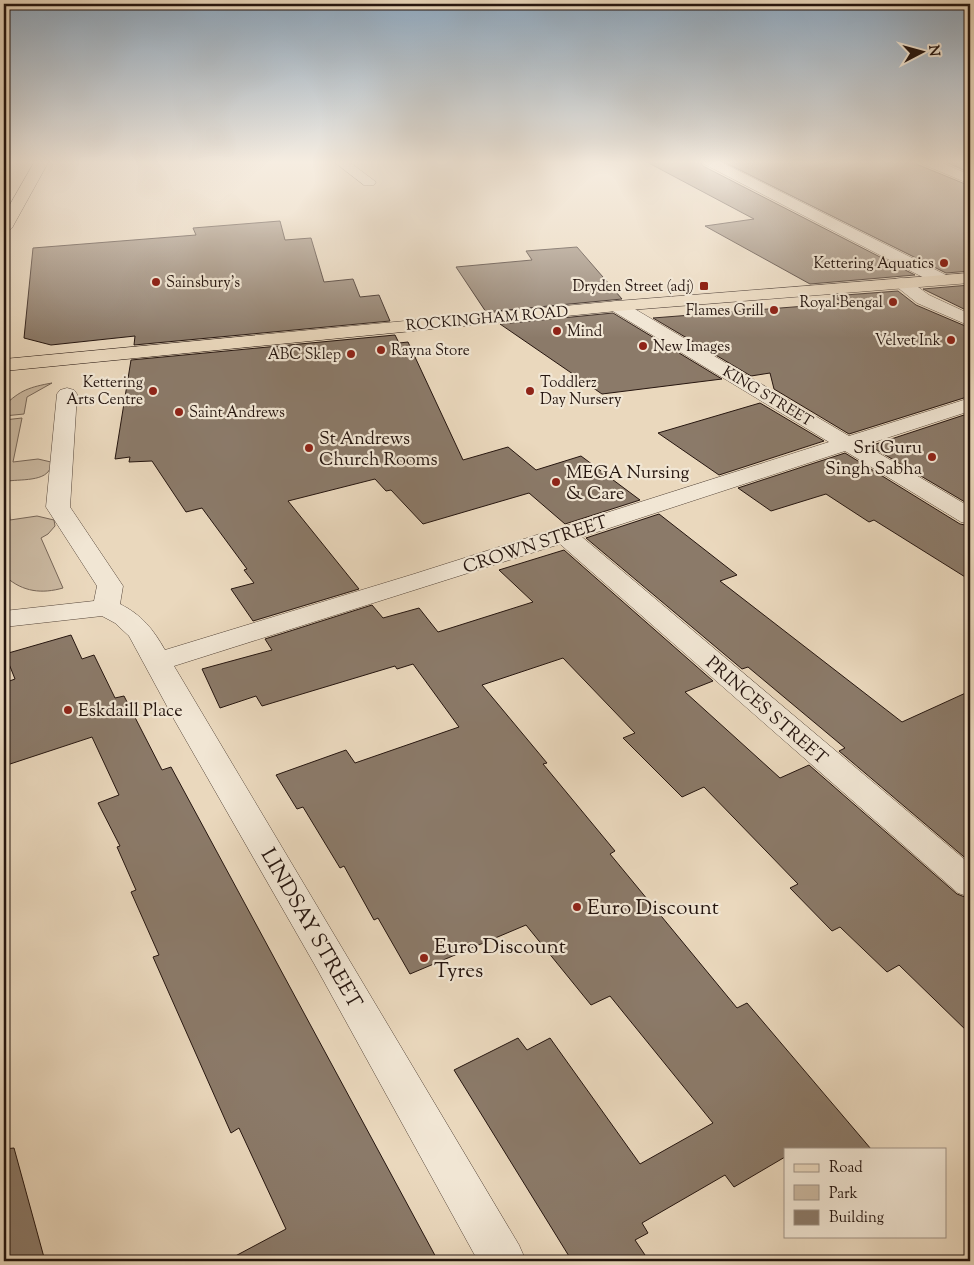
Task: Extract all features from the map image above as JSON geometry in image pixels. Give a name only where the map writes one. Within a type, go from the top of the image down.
[{"type":"main road","name":"ROCKINGHAM ROAD","points":[[4,365],[617,306],[970,278]]},
{"type":"main road","points":[[4,348],[20,354],[59,360]]},
{"type":"main road","points":[[4,385],[36,374],[59,360]]},
{"type":"street","points":[[825,220],[942,280]]},
{"type":"street","points":[[900,283],[923,299],[970,321]]},
{"type":"street","name":"KING STREET","points":[[617,306],[970,517]]},
{"type":"street","points":[[4,619],[106,608],[110,586],[58,507],[68,394]]},
{"type":"street","name":"CROWN STREET","points":[[156,662],[565,535],[970,404]]},
{"type":"street","name":"PRINCES STREET","points":[[565,535],[970,884]]},
{"type":"street","name":"LINDSAY STREET","points":[[106,608],[125,617],[141,632],[156,662],[329,956],[503,1261]]},
{"type":"green space","points":[[52,383],[27,397],[24,414],[4,416],[4,406],[15,396],[31,388]]},
{"type":"green space","points":[[22,418],[13,462],[38,459],[51,462],[47,473],[42,476],[8,481],[10,520],[37,516],[54,520],[55,526],[48,534],[41,538],[63,588],[55,590],[40,591],[26,589],[6,577],[4,420]]},
{"type":"building","points":[[747,220],[808,220],[915,275],[810,284],[705,226]]},
{"type":"building","points":[[840,220],[970,220],[970,271],[946,273]]},
{"type":"building","name":"Sainsbury's","points":[[280,221],[285,240],[311,238],[324,282],[353,279],[360,297],[379,295],[390,321],[134,345],[135,336],[51,345],[24,338],[33,248],[196,235],[193,228]]},
{"type":"building","points":[[577,247],[622,299],[486,312],[456,267],[532,260],[526,251]]},
{"type":"building","points":[[970,285],[970,312],[923,289]]},
{"type":"building","points":[[898,291],[916,305],[970,328],[970,396],[849,434],[774,389],[770,373],[751,376],[653,318],[844,303],[832,296]]},
{"type":"building","points":[[613,313],[722,379],[602,394],[500,324]]},
{"type":"building","points":[[395,335],[399,343],[408,342],[463,460],[508,447],[536,470],[581,456],[640,500],[565,524],[529,493],[423,524],[391,490],[386,491],[375,479],[288,501],[359,589],[253,621],[231,589],[254,583],[244,570],[247,569],[202,508],[186,512],[152,461],[129,462],[130,457],[115,459],[131,360]]},
{"type":"building","points":[[760,403],[824,441],[719,475],[658,433]]},
{"type":"building","name":"Sri Guru Singh Sabha","points":[[970,413],[970,505],[870,446]]},
{"type":"building","points":[[845,453],[960,524],[970,526],[970,580],[874,520],[869,522],[826,494],[771,511],[738,488]]},
{"type":"building","points":[[659,514],[737,575],[720,581],[902,722],[970,691],[970,862],[839,751],[845,748],[748,667],[742,669],[586,538]]},
{"type":"building","points":[[564,550],[713,681],[685,692],[780,778],[809,765],[957,894],[970,899],[970,1034],[899,965],[887,972],[840,927],[832,931],[790,888],[798,884],[704,787],[682,797],[623,738],[635,733],[563,658],[482,685],[547,763],[543,764],[615,851],[610,854],[737,1008],[747,1003],[870,1148],[784,1148],[784,1158],[734,1187],[725,1175],[642,1223],[648,1233],[635,1240],[649,1261],[572,1261],[454,1070],[518,1038],[527,1050],[550,1038],[640,1164],[713,1123],[610,996],[591,1005],[526,925],[410,974],[378,918],[374,920],[344,866],[340,868],[303,807],[297,809],[276,775],[346,750],[355,763],[459,727],[413,664],[397,669],[395,666],[262,706],[256,696],[220,708],[202,669],[272,650],[265,639],[372,605],[383,618],[419,608],[438,632],[533,602],[499,570]]},
{"type":"building","points":[[71,635],[82,659],[94,655],[115,698],[124,696],[162,770],[171,767],[438,1261],[226,1261],[286,1229],[239,1128],[231,1133],[153,957],[159,955],[131,892],[136,890],[117,847],[120,846],[98,803],[119,795],[92,737],[4,766],[4,683],[15,679],[5,654]]},
{"type":"building","points":[[14,1148],[45,1261],[4,1261],[4,1149]]},
{"type":"place","name":"Kettering Aquatics","points":[[944,263]]},
{"type":"place","name":"Sainsbury's","points":[[156,282]]},
{"type":"place","name":"Dryden Street (adj)","points":[[704,286]]},
{"type":"place","name":"Royal Bengal","points":[[893,302]]},
{"type":"place","name":"Flames Grill","points":[[774,310]]},
{"type":"place","name":"Mind","points":[[557,331]]},
{"type":"place","name":"Velvet Ink","points":[[951,340]]},
{"type":"place","name":"New Images","points":[[643,346]]},
{"type":"place","name":"Rayna Store","points":[[381,350]]},
{"type":"place","name":"ABC Sklep","points":[[351,354]]},
{"type":"place","name":"Kettering Arts Centre","points":[[153,391]]},
{"type":"place","name":"Toddlerz Day Nursery","points":[[530,391]]},
{"type":"place","name":"Saint Andrews","points":[[179,412]]},
{"type":"place","name":"St Andrews Church Rooms","points":[[309,448]]},
{"type":"place","name":"Sri Guru Singh Sabha","points":[[932,457]]},
{"type":"place","name":"MEGA Nursing & Care","points":[[556,482]]},
{"type":"place","name":"Eskdaill Place","points":[[68,710]]},
{"type":"place","name":"Euro Discount","points":[[577,907]]},
{"type":"place","name":"Euro Discount Tyres","points":[[424,958]]}]
